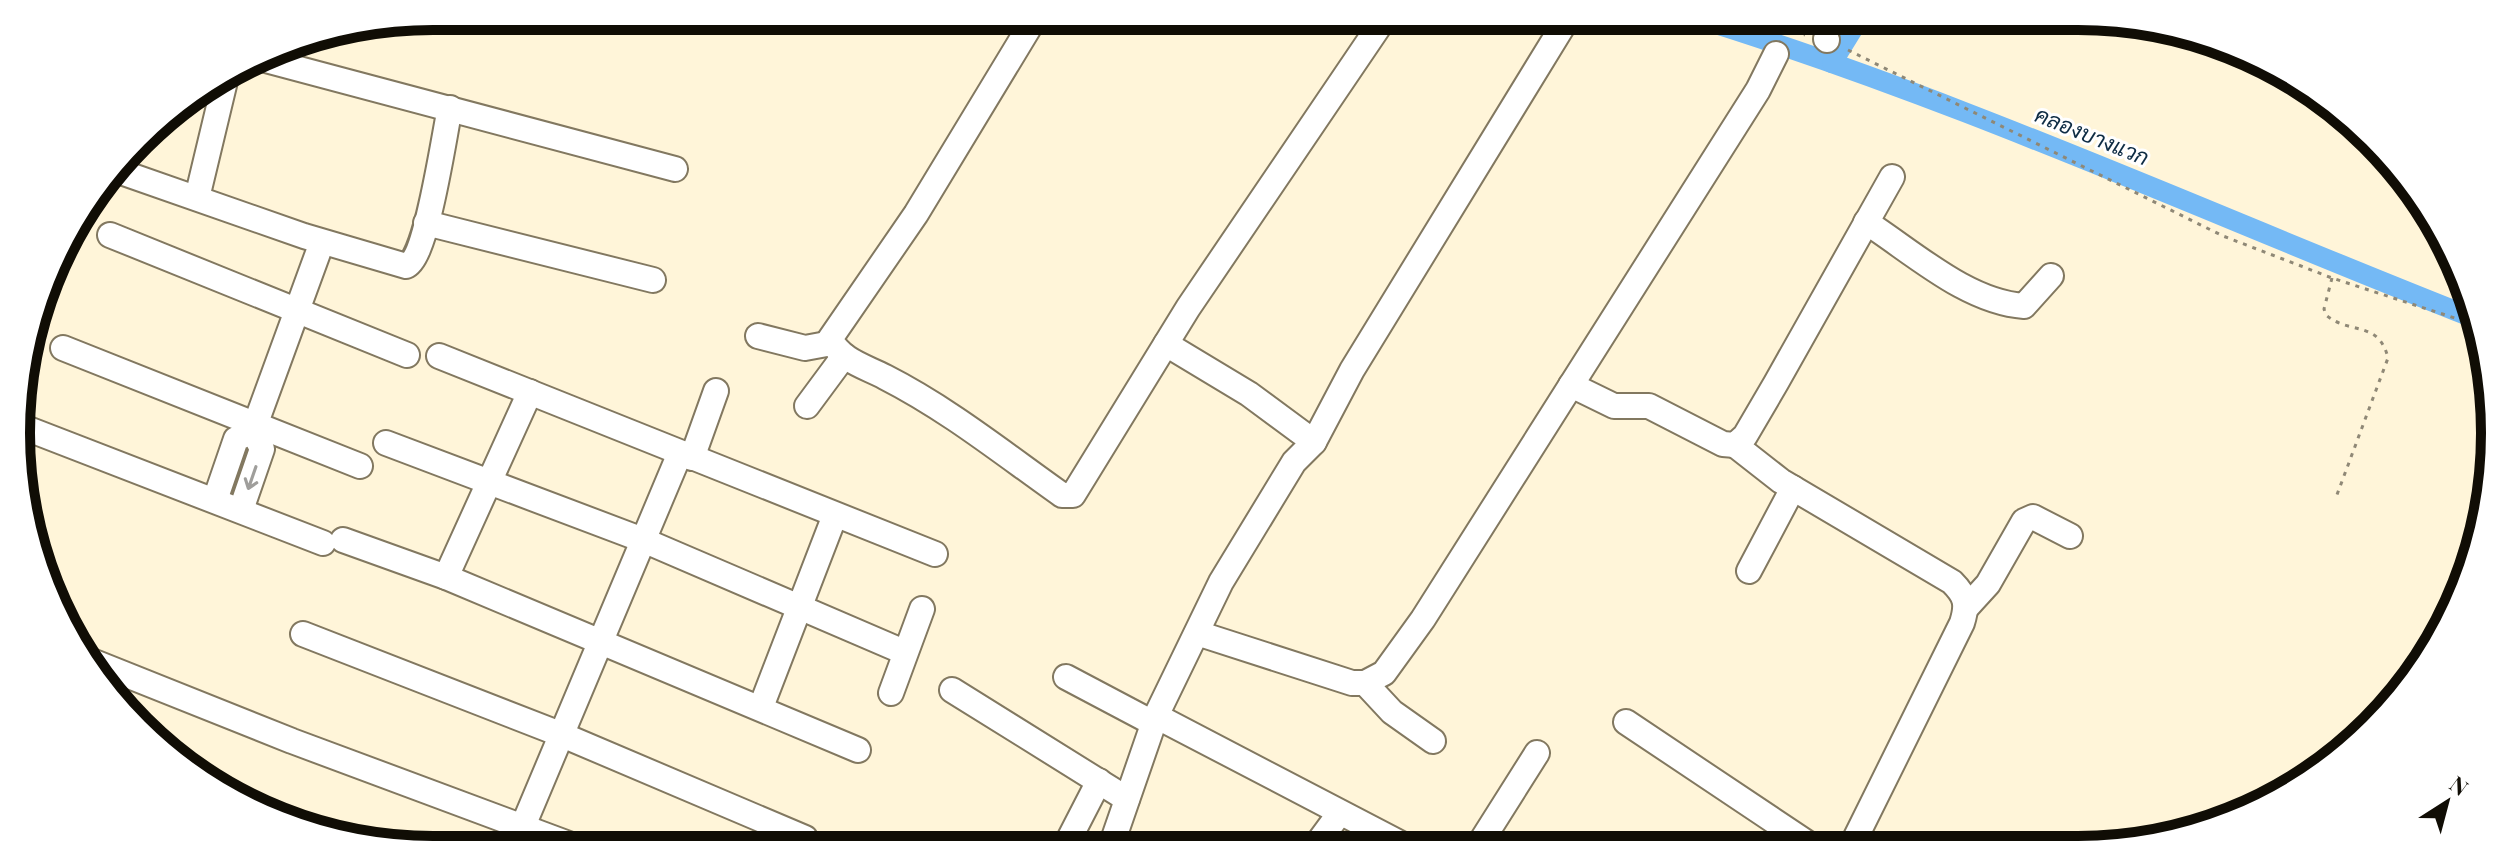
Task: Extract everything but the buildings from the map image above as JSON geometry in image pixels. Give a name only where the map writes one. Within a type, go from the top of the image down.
[{"type":"street","points":[[1028,30],[916,214],[830,339],[838,350],[925,398],[1062,495],[1073,495],[1166,344],[1377,30]]},
{"type":"street","points":[[1114,836],[1155,720],[1221,582],[1294,462],[1314,442],[1352,370],[1560,30]]},
{"type":"street","points":[[1197,633],[1352,683],[1365,683],[1384,673],[1423,619],[1758,90],[1781,45]]},
{"type":"street","points":[[276,63],[675,169]]},
{"type":"street","points":[[197,198],[223,89]]},
{"type":"street","points":[[125,173],[406,266],[417,257],[450,108]]},
{"type":"street","points":[[1735,445],[1753,423],[1892,177]]},
{"type":"street","points":[[1866,222],[1980,296],[2003,304],[2024,306],[2051,276]]},
{"type":"street","points":[[426,223],[653,280]]},
{"type":"street","points":[[110,235],[407,355]]},
{"type":"street","points":[[215,500],[236,439],[254,428],[318,253]]},
{"type":"street","points":[[758,336],[805,348],[838,350]]},
{"type":"street","points":[[1166,344],[1249,394],[1314,442]]},
{"type":"street","points":[[63,348],[254,428],[360,466]]},
{"type":"street","points":[[807,406],[838,350]]},
{"type":"street","points":[[439,356],[935,554]]},
{"type":"street","points":[[1571,385],[1614,406],[1649,406],[1723,444],[1735,445],[1793,488],[1952,582],[1964,594],[1967,607]]},
{"type":"street","points":[[523,826],[643,540],[716,391]]},
{"type":"street","points":[[446,577],[530,392]]},
{"type":"street","points":[[241,510],[262,449],[254,428]]},
{"type":"street","points":[[30,430],[241,510],[446,577],[858,750]]},
{"type":"street","points":[[386,443],[643,540],[904,652]]},
{"type":"street","points":[[1749,571],[1793,488]]},
{"type":"street","points":[[761,707],[835,515]]},
{"type":"street","points":[[1856,836],[1967,607],[1988,584],[2024,521],[2033,517],[2070,536]]},
{"type":"street","points":[[891,693],[922,609]]},
{"type":"street","points":[[303,634],[560,734],[800,836]]},
{"type":"street","points":[[1066,677],[1384,836]]},
{"type":"street","points":[[113,678],[549,836]]},
{"type":"street","points":[[1365,683],[1392,712],[1433,741]]},
{"type":"street","points":[[952,690],[1127,799]]},
{"type":"street","points":[[1626,722],[1797,836]]},
{"type":"street","points":[[1485,836],[1537,753]]},
{"type":"street","points":[[1071,836],[1099,781]]},
{"type":"street","points":[[1323,836],[1339,814]]},
{"type":"path","points":[[1781,45],[1789,30]]},
{"type":"path","points":[[1794,30],[1810,38],[1826,39],[2223,236],[2332,278],[2465,321]]},
{"type":"path","points":[[2332,278],[2324,309],[2330,319],[2383,340],[2388,358],[2335,500]]},
{"type":"waterway","name":"คลองบางแวก","points":[[1734,30],[1986,120],[2463,314]]},
{"type":"waterway","points":[[1832,63],[1852,30]]}]
